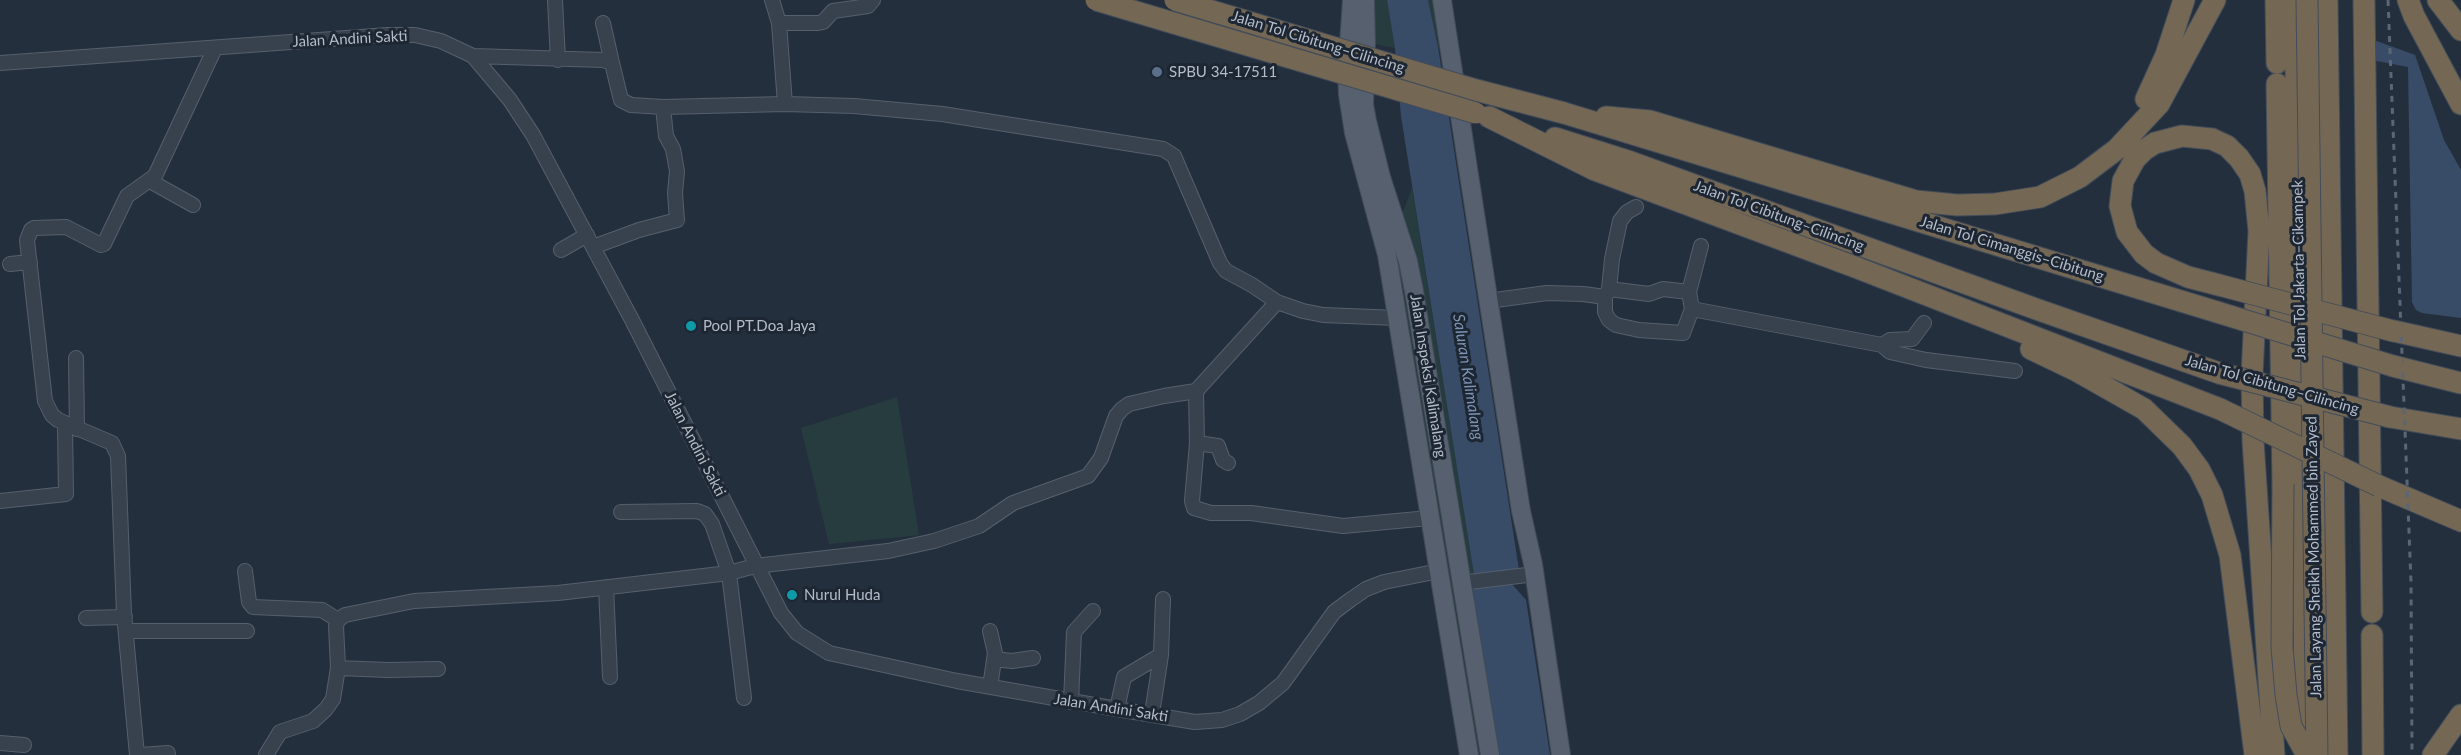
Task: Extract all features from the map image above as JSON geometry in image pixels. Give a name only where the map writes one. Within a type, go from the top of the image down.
[{"type":"highway","name":"Jalan Tol Cibitung–Cilincing","points":[[1096,0],[1464,100],[1564,113]]},
{"type":"highway","name":"Jalan Tol Cibitung–Cilincing","points":[[1176,0],[1464,100],[2036,309],[2219,373],[2390,417],[2461,429]]},
{"type":"highway","points":[[2117,149],[2153,88],[2184,0]]},
{"type":"highway","points":[[1564,113],[1650,121],[1905,198],[1956,205],[1995,204],[2040,197],[2080,177],[2117,149],[2159,104],[2215,0]]},
{"type":"highway","points":[[2276,0],[2277,63]]},
{"type":"highway","name":"Jalan Tol Jakarta–Cikampek","points":[[2295,0],[2306,755]]},
{"type":"highway","name":"Jalan Layang Sheikh Mohammed bin Zayed","points":[[2307,0],[2316,755]]},
{"type":"highway","name":"Jalan Layang Sheikh Mohammed bin Zayed","points":[[2318,0],[2327,755]]},
{"type":"highway","name":"Jalan Tol Jakarta–Cikampek","points":[[2327,0],[2337,755]]},
{"type":"highway","points":[[2364,0],[2372,612]]},
{"type":"highway","points":[[2408,0],[2414,16],[2461,104]]},
{"type":"highway","points":[[2438,0],[2461,30]]},
{"type":"highway","points":[[2277,84],[2283,484],[2282,647],[2291,726],[2306,755]]},
{"type":"highway","points":[[1464,100],[1595,170],[1854,267],[2220,409],[2379,486],[2461,521]]},
{"type":"highway","name":"Jalan Tol Cimanggis–Cibitung","points":[[1564,113],[2393,366],[2461,383]]},
{"type":"highway","points":[[2274,755],[2253,441],[2252,375],[2259,231],[2255,191],[2250,174],[2227,146],[2212,139],[2182,136],[2156,143],[2144,150],[2135,159],[2123,181],[2120,206],[2127,232],[2144,254],[2156,263],[2188,277],[2219,285],[2393,331],[2461,346]]},
{"type":"highway","points":[[1854,267],[2077,371],[2144,409],[2181,446],[2199,469],[2212,495],[2230,555],[2255,755]]},
{"type":"highway","points":[[2393,331],[2461,340]]},
{"type":"highway","points":[[2372,634],[2373,755]]},
{"type":"highway","points":[[2433,755],[2461,716]]},
{"type":"main road","points":[[1115,0],[1364,69]]},
{"type":"main road","points":[[1159,0],[1464,100]]},
{"type":"main road","name":"Jalan Inspeksi Kalimalang","points":[[1352,0],[1364,69]]},
{"type":"main road","name":"Jalan Inspeksi Kalimalang","points":[[1365,0],[1364,104],[1366,121],[1389,228],[1397,318],[1469,755]]},
{"type":"main road","points":[[1442,0],[1464,100],[1488,301],[1521,511],[1535,574],[1561,755]]},
{"type":"main road","name":"Jalan Inspeksi Kalimalang","points":[[1389,228],[1414,291],[1465,582],[1490,755]]},
{"type":"street","points":[[555,0],[558,60]]},
{"type":"street","points":[[772,0],[779,23],[785,104]]},
{"type":"street","points":[[779,23],[823,22],[832,11],[868,6],[873,0]]},
{"type":"street","points":[[603,23],[621,100],[631,105],[663,107],[785,104],[854,106],[942,114],[1163,149],[1174,156],[1226,272],[1252,285],[1277,302],[1303,311],[1323,315],[1397,318]]},
{"type":"street","name":"Jalan Andini Sakti","points":[[0,63],[213,53],[365,36],[415,35],[441,41],[473,56],[510,100],[533,135],[632,320],[755,566],[790,625],[806,640],[829,653],[990,687],[1117,710],[1195,722],[1222,720],[1240,714],[1259,703],[1283,683],[1334,612],[1366,589],[1384,582],[1439,571]]},
{"type":"street","points":[[168,753],[139,755],[125,624],[116,450],[112,443],[71,427],[52,415],[45,401],[27,240],[31,230],[41,227],[66,227],[101,245],[104,244],[127,196],[155,176],[213,53]]},
{"type":"street","points":[[473,56],[603,60],[612,63]]},
{"type":"street","points":[[561,250],[677,220],[675,193],[677,171],[673,149],[666,136],[663,107]]},
{"type":"street","points":[[150,181],[193,205]]},
{"type":"street","points":[[1636,207],[1620,220],[1604,306],[1609,320],[1616,325],[1632,329],[1683,333],[1692,309],[1689,292],[1701,246]]},
{"type":"street","points":[[10,264],[30,262]]},
{"type":"street","points":[[1488,301],[1546,293],[1649,294],[1663,289],[1689,292]]},
{"type":"street","points":[[266,755],[280,732],[309,724],[326,709],[333,699],[339,668],[335,635],[338,620],[345,615],[414,601],[558,593],[729,573],[755,566],[888,551],[934,541],[979,526],[1013,503],[1088,476],[1101,458],[1116,416],[1130,404],[1196,391],[1277,302]]},
{"type":"street","points":[[1692,309],[1882,345],[1890,352],[1926,360],[2015,371]]},
{"type":"street","points":[[1882,345],[1890,340],[1912,339],[1924,323]]},
{"type":"street","points":[[0,501],[66,494],[76,358]]},
{"type":"street","points":[[1196,391],[1197,443],[1192,501],[1193,506],[1198,510],[1222,514],[1251,513],[1343,526],[1429,518]]},
{"type":"street","points":[[1197,443],[1218,447],[1223,460],[1228,464]]},
{"type":"street","points":[[621,512],[697,511],[705,514],[712,524],[729,573],[744,698]]},
{"type":"street","points":[[245,571],[249,602],[253,608],[318,604],[338,620]]},
{"type":"street","points":[[1465,582],[1535,574]]},
{"type":"street","points":[[606,587],[609,677]]},
{"type":"street","points":[[1152,714],[1161,656],[1163,599]]},
{"type":"street","points":[[1071,702],[1074,632],[1093,611]]},
{"type":"street","points":[[86,618],[125,624],[247,631]]},
{"type":"street","points":[[990,631],[994,659],[990,687]]},
{"type":"street","points":[[1117,710],[1124,677],[1161,656]]},
{"type":"street","points":[[994,659],[1012,661],[1034,658]]},
{"type":"street","points":[[339,668],[438,669]]},
{"type":"street","points":[[0,743],[24,745]]},
{"type":"green space","points":[[1365,0],[1387,0],[1395,48],[1366,42]]},
{"type":"green space","points":[[1428,0],[1442,0],[1453,62],[1438,47]]},
{"type":"green space","points":[[1412,188],[1475,581],[1499,755],[1469,755],[1387,255]]},
{"type":"green space","points":[[897,397],[919,535],[829,544],[801,428]]},
{"type":"water","name":"Saluran Kalimalang","points":[[1387,0],[1428,0],[1438,47],[1519,570],[1511,583],[1526,600],[1550,755],[1499,755],[1472,600],[1475,581],[1401,116],[1395,48]]},
{"type":"water","points":[[2371,39],[2415,55],[2444,140],[2461,170],[2461,318],[2422,313],[2416,310],[2412,302],[2408,67],[2372,60]]},
{"type":"railway","points":[[2388,0],[2411,582],[2412,755]]},
{"type":"place","name":"SPBU 34-17511","points":[[1157,72]]},
{"type":"place","name":"Pool PT.Doa Jaya","points":[[691,326]]},
{"type":"place","name":"Nurul Huda","points":[[792,595]]}]
